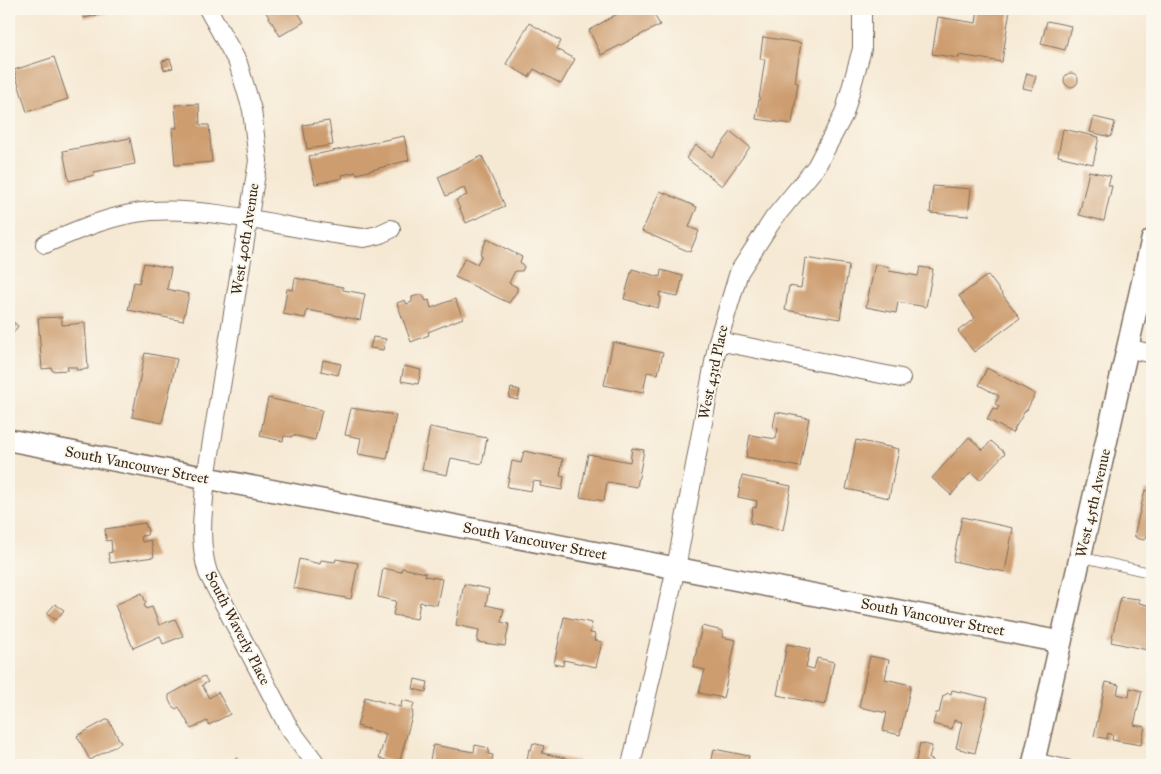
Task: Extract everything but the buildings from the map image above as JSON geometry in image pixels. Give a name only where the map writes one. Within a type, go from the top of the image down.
[{"type":"street","name":"West 40th Avenue","points":[[206,478],[258,161],[252,110],[238,63],[208,9]]},
{"type":"street","name":"West 43rd Place","points":[[630,765],[676,568],[718,341],[739,272],[774,218],[816,167],[844,114],[862,49],[862,9]]},
{"type":"street","points":[[45,244],[93,224],[150,211],[187,211],[364,238],[378,235],[391,229]]},
{"type":"street","name":"West 45th Avenue","points":[[1034,762],[1152,240]]},
{"type":"street","points":[[718,341],[901,378]]},
{"type":"street","points":[[1128,348],[1152,354]]},
{"type":"street","name":"South Vancouver Street","points":[[9,440],[1061,642]]},
{"type":"street","name":"South Waverly Place","points":[[206,478],[201,530],[203,557],[208,573],[289,728],[317,765]]},
{"type":"lane","points":[[1080,557],[1152,573]]},
{"type":"lane","points":[[1034,762],[1068,765]]}]
